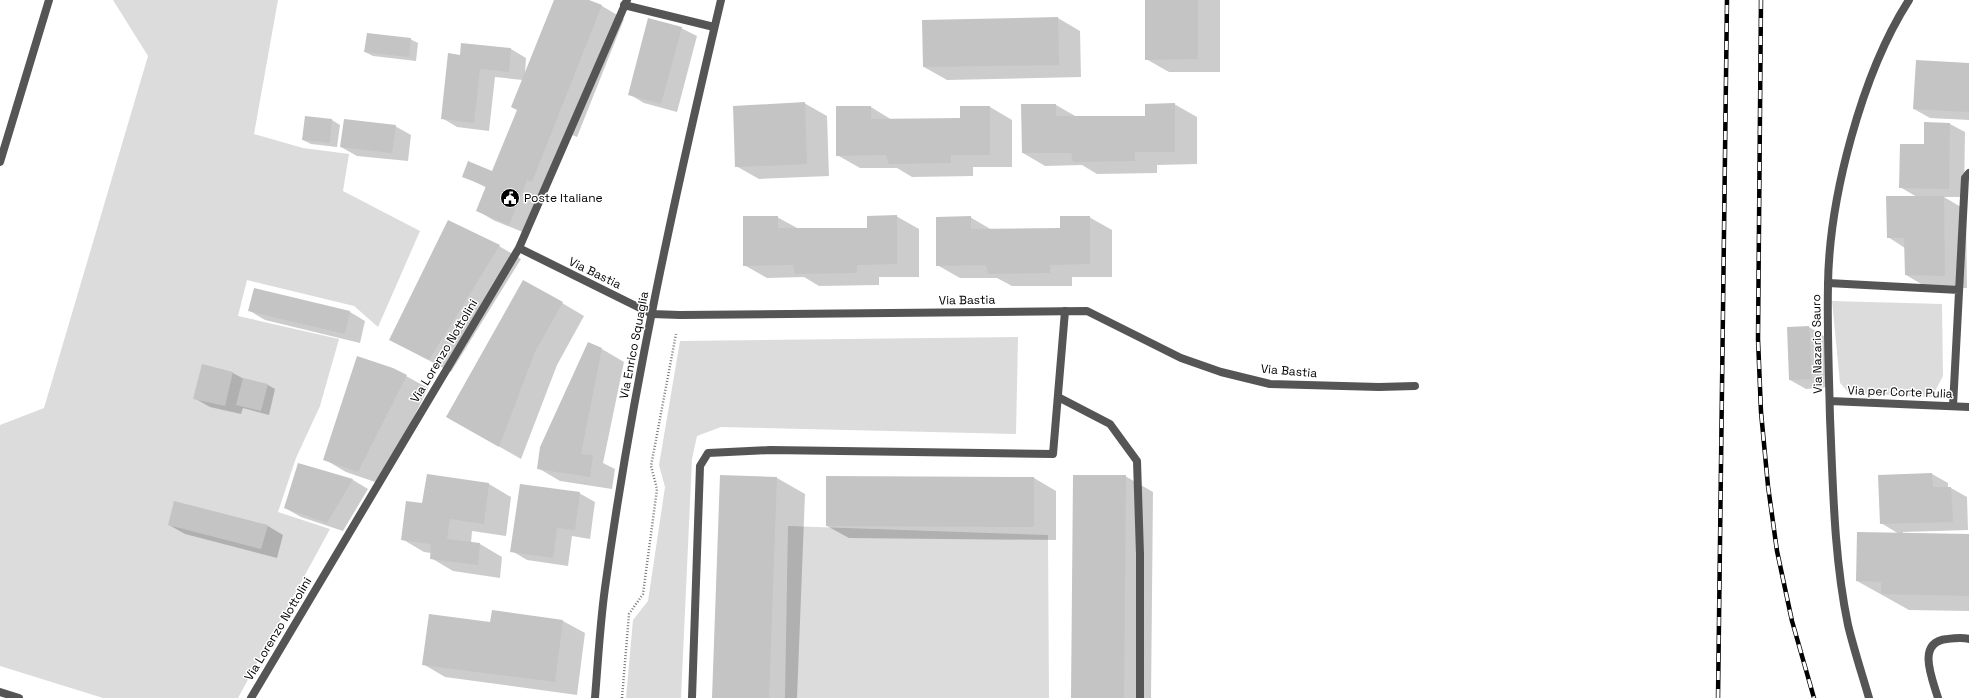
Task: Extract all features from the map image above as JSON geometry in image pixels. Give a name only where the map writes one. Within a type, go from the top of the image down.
[{"type":"street","points":[[0,162],[48,0]]},
{"type":"street","name":"Via Enrico Squaglia","points":[[595,698],[604,589],[633,409],[720,0]]},
{"type":"street","name":"Via Nazario Sauro","points":[[1869,698],[1848,626],[1839,567],[1833,484],[1828,284],[1831,243],[1837,204],[1852,134],[1879,59],[1908,0]]},
{"type":"street","points":[[626,2],[714,27]]},
{"type":"street","name":"Via Lorenzo Nottolini","points":[[251,698],[519,248],[626,2]]},
{"type":"street","points":[[1952,406],[1965,178],[1969,173]]},
{"type":"street","name":"Via Bastia","points":[[519,248],[652,314],[1087,311],[1181,358],[1221,372],[1270,384],[1379,387],[1415,386]]},
{"type":"street","points":[[1828,284],[1959,290]]},
{"type":"street","points":[[692,698],[700,466],[708,453],[770,450],[1053,454],[1064,311]]},
{"type":"street","points":[[1058,397],[1110,424],[1137,461],[1140,554],[1140,698]]},
{"type":"street","name":"Via per Corte Pulia","points":[[1830,401],[1969,407]]},
{"type":"street","points":[[1938,698],[1930,666],[1929,654],[1931,646],[1939,640],[1962,637],[1969,639]]},
{"type":"street","points":[[0,692],[19,698]]},
{"type":"path","points":[[622,698],[629,614],[643,594],[657,489],[650,466],[680,315]]},
{"type":"shaded area","points":[[113,0],[278,0],[254,134],[303,148],[349,154],[343,191],[420,231],[378,327],[354,306],[247,280],[238,316],[339,339],[320,406],[296,458],[278,512],[330,529],[238,698],[103,698],[0,666],[0,425],[44,408],[148,56]]},
{"type":"shaded area","points":[[1832,301],[1942,304],[1943,376],[1932,397],[1849,393],[1840,383]]},
{"type":"shaded area","points":[[1018,337],[1016,434],[721,427],[697,436],[692,459],[681,698],[626,698],[633,620],[648,601],[665,487],[659,465],[680,341]]},
{"type":"shaded area","points":[[788,526],[1048,535],[1049,698],[785,698]]},
{"type":"building","points":[[554,0],[589,0],[602,5],[532,182],[527,180],[509,225],[476,211],[486,186],[462,177],[468,161],[492,171],[517,110],[511,107]]},
{"type":"building","points":[[1145,0],[1198,0],[1198,59],[1145,60]]},
{"type":"building","points":[[1058,17],[1059,65],[923,67],[922,20]]},
{"type":"building","points":[[648,18],[682,27],[661,104],[628,95]]},
{"type":"building","points":[[367,33],[411,38],[409,57],[364,52]]},
{"type":"building","points":[[461,43],[511,48],[509,72],[480,69],[474,123],[441,119],[448,53],[460,55]]},
{"type":"building","points":[[1916,60],[1969,63],[1969,112],[1913,109]]},
{"type":"building","points":[[805,102],[807,164],[735,167],[733,106]]},
{"type":"building","points":[[1175,103],[1175,152],[1135,152],[1135,161],[1073,162],[1071,153],[1022,153],[1021,104],[1056,104],[1056,116],[1145,116],[1145,104]]},
{"type":"building","points":[[836,106],[871,106],[871,119],[960,118],[960,106],[990,106],[990,155],[951,155],[951,163],[889,164],[886,155],[836,156]]},
{"type":"building","points":[[305,116],[332,119],[330,143],[302,140]]},
{"type":"building","points":[[344,119],[396,125],[392,153],[340,147]]},
{"type":"building","points":[[1924,122],[1950,123],[1949,189],[1899,188],[1900,144],[1924,144]]},
{"type":"building","points":[[1886,196],[1944,196],[1945,276],[1905,275],[1904,238],[1887,238]]},
{"type":"building","points":[[897,215],[897,264],[857,265],[857,273],[795,274],[793,265],[743,266],[743,216],[778,216],[778,228],[867,228],[867,216]]},
{"type":"building","points":[[971,216],[971,229],[1060,228],[1060,216],[1090,216],[1090,264],[1050,265],[1050,273],[988,274],[986,265],[936,266],[936,217]]},
{"type":"building","points":[[448,220],[500,245],[429,360],[389,340]]},
{"type":"building","points":[[523,280],[563,302],[535,352],[499,447],[446,417]]},
{"type":"building","points":[[254,288],[350,311],[345,334],[248,311]]},
{"type":"building","points":[[1809,326],[1812,379],[1789,380],[1787,327]]},
{"type":"building","points":[[588,342],[602,348],[581,454],[593,455],[590,477],[537,469],[540,447]]},
{"type":"building","points":[[357,356],[393,368],[407,375],[358,472],[323,460]]},
{"type":"building","points":[[202,364],[233,372],[225,406],[193,399]]},
{"type":"building","points":[[243,378],[268,384],[261,411],[236,405]]},
{"type":"building","points":[[298,463],[353,479],[327,523],[284,508]]},
{"type":"building","points":[[1932,473],[1933,487],[1951,487],[1953,522],[1880,524],[1878,475]]},
{"type":"building","points":[[427,474],[489,483],[484,524],[450,519],[447,539],[480,543],[478,565],[430,559],[431,544],[401,540],[406,501],[422,503]]},
{"type":"building","points":[[720,475],[777,477],[769,698],[712,698]]},
{"type":"building","points":[[1073,475],[1126,475],[1124,698],[1071,698]]},
{"type":"building","points":[[826,476],[1034,477],[1034,527],[826,526]]},
{"type":"building","points":[[520,484],[580,492],[575,530],[557,528],[553,558],[510,552]]},
{"type":"building","points":[[174,501],[268,525],[261,549],[168,525]]},
{"type":"building","points":[[1857,532],[1969,534],[1969,596],[1881,594],[1881,582],[1856,581]]},
{"type":"building","points":[[492,610],[563,620],[555,682],[422,665],[429,614],[490,622]]},
{"type":"railway","points":[[1718,698],[1727,0]]},
{"type":"railway","points":[[1761,0],[1758,339],[1761,412],[1768,486],[1777,551],[1792,621],[1814,698]]},
{"type":"place","name":"Poste Italiane","points":[[510,198]]}]
